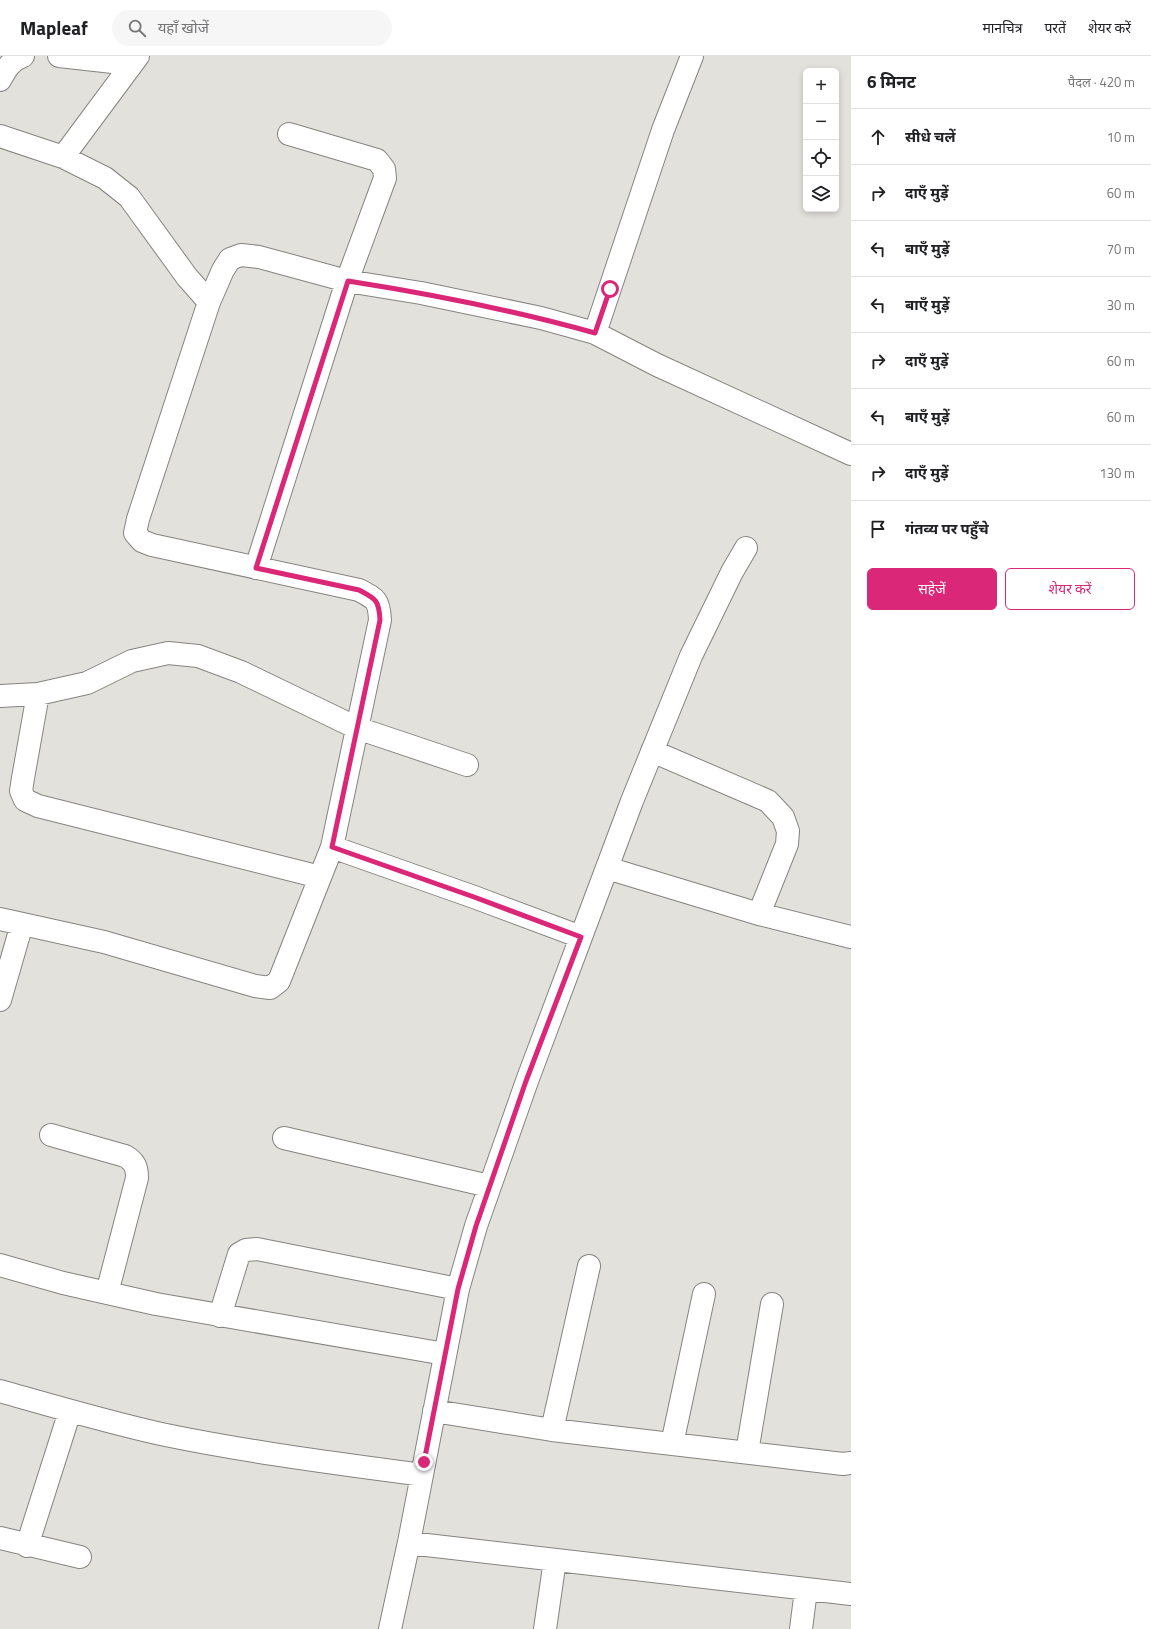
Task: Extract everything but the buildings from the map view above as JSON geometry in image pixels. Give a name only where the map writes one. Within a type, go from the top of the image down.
[{"type":"street","points":[[0,80],[7,68],[16,58],[23,56]]},
{"type":"street","points":[[59,56],[135,60]]},
{"type":"street","points":[[595,333],[663,130],[692,56]]},
{"type":"street","points":[[63,157],[135,60]]},
{"type":"street","points":[[256,568],[348,281],[385,178],[384,169],[377,160],[289,134]]},
{"type":"street","points":[[0,136],[63,157],[105,178],[129,197],[187,277],[209,302]]},
{"type":"street","points":[[0,919],[104,942],[255,986],[270,988],[279,981],[332,847],[380,620],[379,606],[373,598],[359,590],[152,545],[142,541],[135,533],[140,511],[209,302],[222,270],[230,259],[241,255],[259,257],[348,281],[422,292],[541,318],[595,333],[657,365],[851,454]]},
{"type":"street","points":[[390,1629],[409,1543],[458,1289],[489,1186],[526,1081],[652,751],[691,656],[732,572],[746,548]]},
{"type":"street","points":[[0,696],[38,694],[87,683],[132,661],[168,653],[198,656],[241,672],[357,728],[467,765]]},
{"type":"street","points":[[38,694],[21,791],[25,800],[38,806],[320,877]]},
{"type":"street","points":[[652,751],[768,801],[783,817],[788,831],[787,844],[759,914]]},
{"type":"street","points":[[332,847],[466,894],[581,937]]},
{"type":"street","points":[[607,868],[759,914],[851,938]]},
{"type":"street","points":[[0,1000],[22,924]]},
{"type":"street","points":[[51,1135],[125,1156],[133,1162],[137,1170],[137,1178],[107,1293]]},
{"type":"street","points":[[284,1138],[489,1186]]},
{"type":"street","points":[[220,1316],[239,1254],[246,1250],[256,1250],[458,1289]]},
{"type":"street","points":[[0,1266],[63,1284],[156,1304],[445,1354]]},
{"type":"street","points":[[552,1430],[589,1266]]},
{"type":"street","points":[[672,1444],[704,1294]]},
{"type":"street","points":[[746,1452],[772,1304]]},
{"type":"street","points":[[0,1391],[70,1411],[160,1433],[246,1450],[422,1475]]},
{"type":"street","points":[[27,1546],[70,1411]]},
{"type":"street","points":[[434,1411],[552,1430],[843,1464],[851,1463]]},
{"type":"street","points":[[0,1538],[27,1546],[80,1557]]},
{"type":"street","points":[[409,1543],[851,1594]]},
{"type":"street","points":[[545,1629],[555,1560]]},
{"type":"street","points":[[801,1629],[806,1590]]},
{"type":"route","points":[[424,1462],[458,1289],[476,1226],[526,1081],[581,937],[474,897],[332,847],[380,620],[379,606],[373,598],[359,590],[256,568],[348,281],[422,292],[541,318],[595,333],[610,289]]}]
